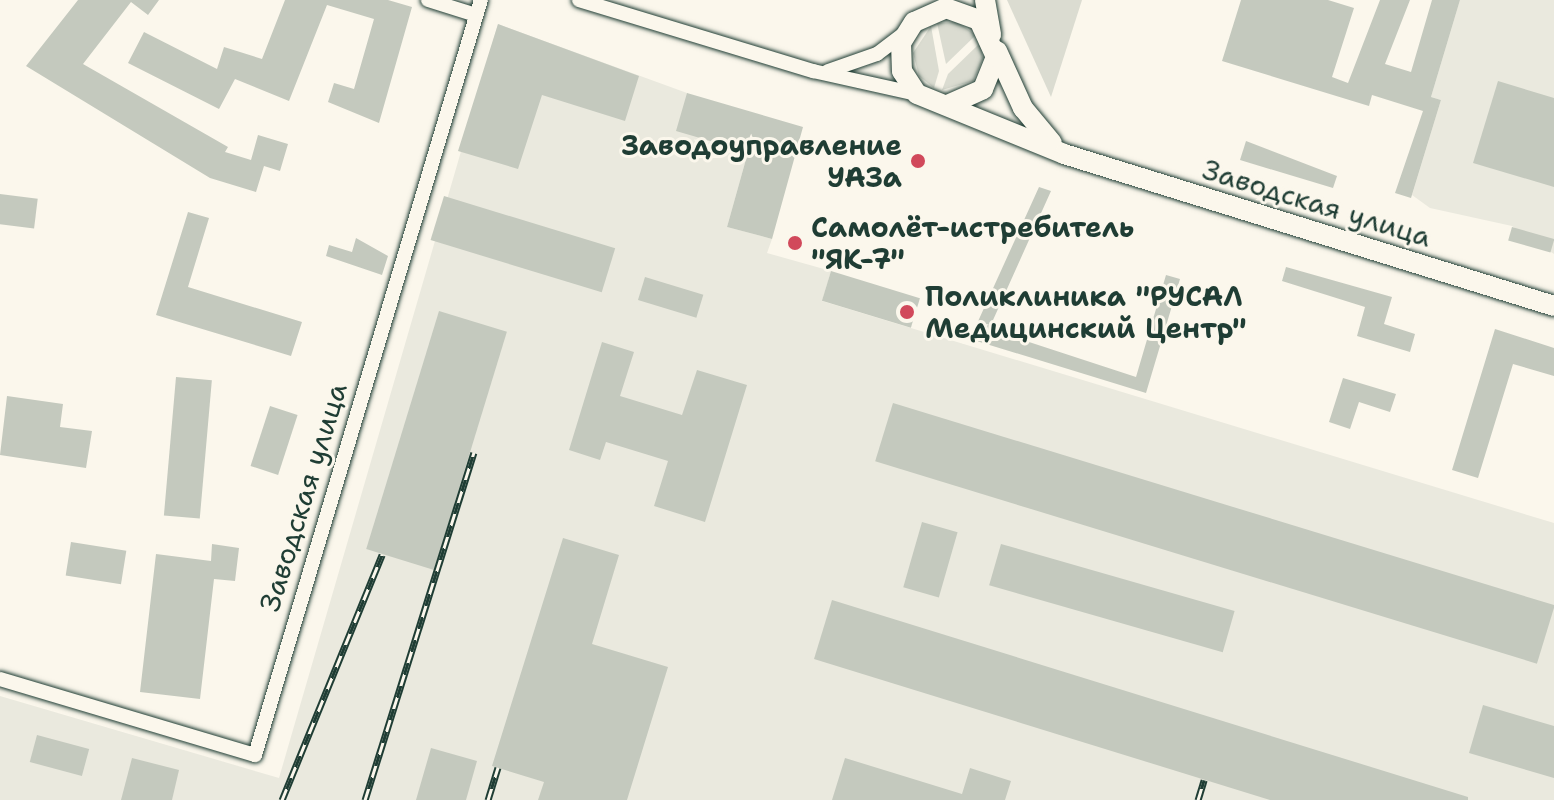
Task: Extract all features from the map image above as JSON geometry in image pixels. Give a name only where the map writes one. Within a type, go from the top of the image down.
[{"type":"street","points":[[428,0],[476,15]]},
{"type":"street","name":"Заводская улица","points":[[0,679],[255,755],[481,0]]},
{"type":"street","points":[[579,0],[815,72],[950,104],[983,89],[995,67],[994,42],[985,0]]},
{"type":"street","points":[[815,72],[863,60],[906,32],[931,7],[958,10],[979,20],[994,42],[1033,125],[1064,154]]},
{"type":"street","points":[[906,32],[902,71],[917,94]]},
{"type":"street","name":"Заводская улица","points":[[950,104],[1064,154],[1554,306]]},
{"type":"shaded area","points":[[1007,0],[1082,0],[1051,97]]},
{"type":"shaded area","points":[[1460,0],[1554,0],[1554,254],[1512,226],[1430,208],[1412,195],[1441,100],[1431,97]]},
{"type":"shaded area","points":[[957,22],[976,35],[946,64],[937,23]]},
{"type":"shaded area","points":[[498,24],[687,93],[748,152],[727,227],[772,239],[767,253],[831,271],[822,301],[1554,523],[1554,800],[0,800],[0,696],[279,778]]},
{"type":"shaded area","points":[[931,26],[939,71],[934,88],[919,76],[913,53]]},
{"type":"shaded area","points":[[980,43],[983,59],[973,81],[942,90],[948,74]]},
{"type":"building","points":[[78,0],[159,0],[148,15],[131,2],[83,64],[228,147],[225,152],[251,160],[258,135],[288,144],[280,171],[264,166],[256,192],[210,178],[26,66]]},
{"type":"building","points":[[285,0],[388,0],[412,7],[379,123],[328,102],[334,83],[354,89],[374,19],[327,5],[289,101],[235,79],[219,109],[128,63],[144,32],[217,69],[224,47],[262,59]]},
{"type":"building","points":[[1241,0],[1328,0],[1354,8],[1332,77],[1348,83],[1380,0],[1410,0],[1385,64],[1411,72],[1432,0],[1460,0],[1431,97],[1441,100],[1411,198],[1395,193],[1423,111],[1372,95],[1369,106],[1222,61]]},
{"type":"building","points":[[498,24],[639,76],[625,121],[542,95],[518,169],[458,151]]},
{"type":"building","points":[[1498,81],[1554,98],[1554,187],[1473,163]]},
{"type":"building","points":[[687,93],[803,127],[772,239],[727,227],[748,152],[676,131]]},
{"type":"building","points":[[1246,141],[1337,176],[1333,188],[1240,160]]},
{"type":"building","points":[[1039,187],[1051,191],[989,329],[1136,377],[1166,275],[1180,279],[1146,393],[970,339]]},
{"type":"building","points":[[0,194],[38,199],[34,228],[0,224]]},
{"type":"building","points":[[444,196],[615,248],[602,292],[431,240]]},
{"type":"building","points":[[188,212],[209,218],[188,287],[302,322],[291,356],[156,315]]},
{"type":"building","points":[[1512,227],[1554,239],[1550,253],[1508,240]]},
{"type":"building","points":[[356,238],[388,256],[382,275],[326,256],[329,245],[352,252]]},
{"type":"building","points":[[1286,267],[1392,297],[1384,324],[1415,334],[1410,352],[1357,336],[1365,307],[1282,281]]},
{"type":"building","points":[[831,271],[920,298],[911,328],[822,301]]},
{"type":"building","points":[[645,277],[703,295],[696,318],[638,300]]},
{"type":"building","points":[[439,311],[507,332],[434,570],[366,549]]},
{"type":"building","points":[[1495,329],[1554,348],[1554,376],[1513,364],[1478,478],[1452,470]]},
{"type":"building","points":[[602,342],[634,352],[620,396],[682,415],[697,370],[747,385],[705,522],[654,506],[668,461],[606,442],[600,460],[569,450]]},
{"type":"building","points":[[176,377],[212,380],[200,519],[164,515]]},
{"type":"building","points":[[1343,378],[1396,394],[1390,412],[1359,402],[1350,429],[1329,422]]},
{"type":"building","points":[[7,396],[63,404],[60,427],[92,431],[86,468],[0,455]]},
{"type":"building","points":[[893,403],[1554,605],[1537,664],[875,461]]},
{"type":"building","points":[[270,406],[298,415],[278,475],[251,466]]},
{"type":"building","points":[[922,522],[958,532],[939,598],[903,587]]},
{"type":"building","points":[[563,538],[619,555],[592,644],[668,667],[627,800],[538,800],[544,782],[492,766]]},
{"type":"building","points":[[71,542],[126,551],[121,584],[66,576]]},
{"type":"building","points":[[212,544],[239,548],[235,581],[214,579],[200,699],[140,692],[156,554],[211,561]]},
{"type":"building","points":[[1001,544],[1235,611],[1223,652],[989,585]]},
{"type":"building","points":[[832,600],[1468,797],[1468,800],[1270,800],[814,659]]},
{"type":"building","points":[[1483,705],[1554,726],[1554,778],[1469,753]]},
{"type":"building","points":[[37,735],[89,749],[82,776],[30,762]]},
{"type":"building","points":[[431,748],[477,761],[466,800],[416,800]]},
{"type":"building","points":[[132,758],[179,770],[172,800],[121,800]]},
{"type":"building","points":[[845,758],[962,794],[970,768],[1011,781],[1005,800],[832,800]]},
{"type":"railway","points":[[365,800],[474,453]]},
{"type":"railway","points":[[282,800],[382,555]]},
{"type":"railway","points":[[488,800],[498,768]]},
{"type":"railway","points":[[1198,800],[1204,780]]},
{"type":"place","name":"Заводоуправление УАЗа","points":[[918,161]]},
{"type":"place","name":"Самолёт-истребитель \"ЯК-7\"","points":[[795,243]]},
{"type":"place","name":"Поликлиника \"РУСАЛ Медицинский Центр\"","points":[[907,312]]}]
